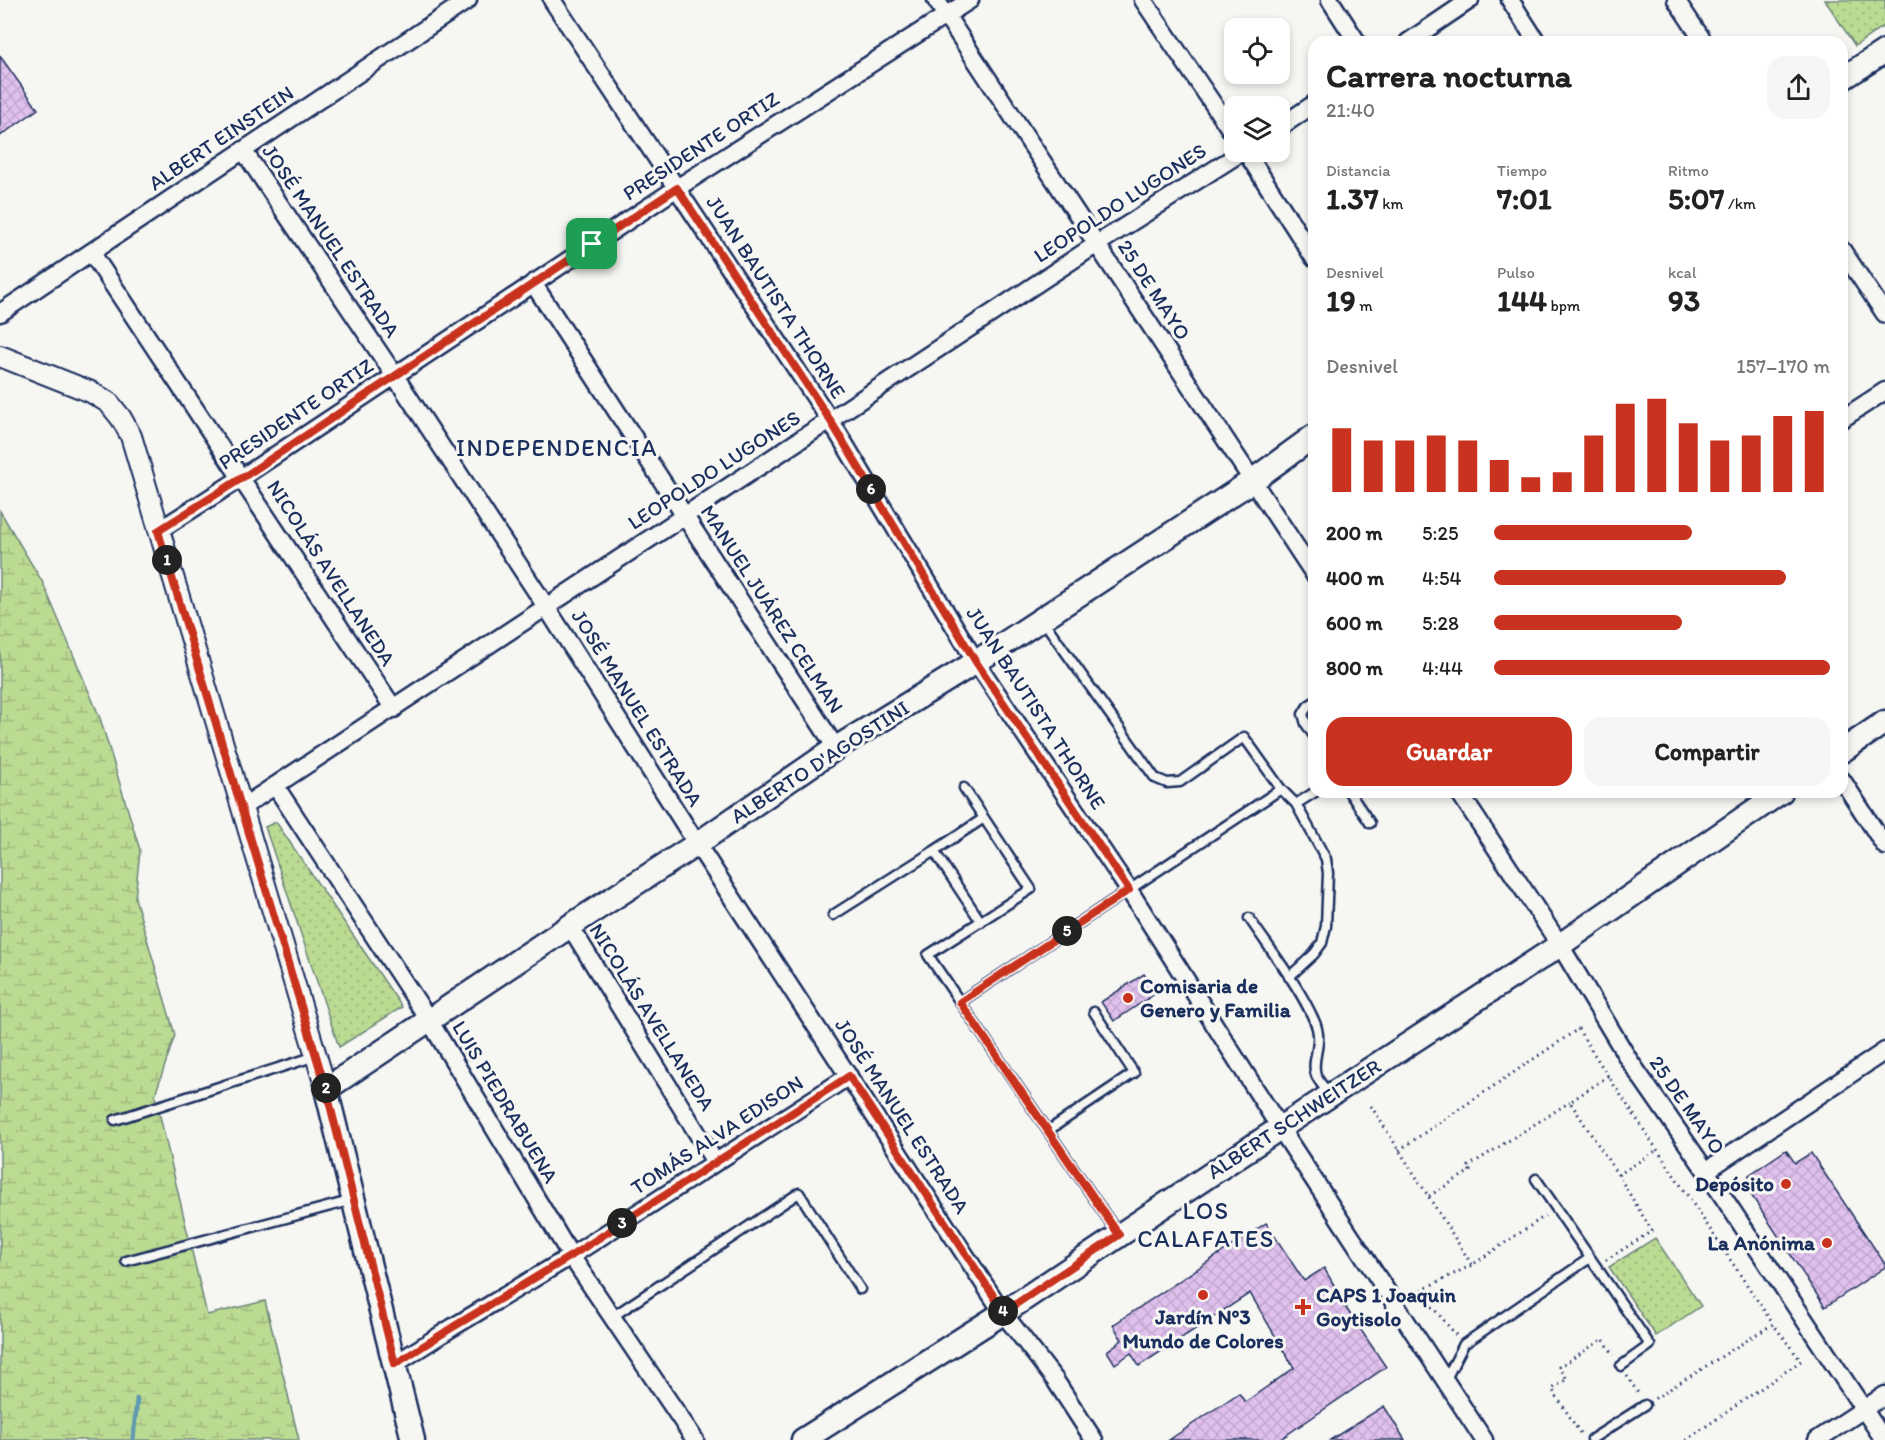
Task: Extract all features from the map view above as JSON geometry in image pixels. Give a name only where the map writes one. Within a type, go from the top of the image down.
[{"type":"main road","points":[[1848,75],[1884,54]]},
{"type":"main road","name":"ALBERTO D'AGOSTINI","points":[[326,1089],[697,844],[836,748],[976,662],[1252,481],[1308,440]]},
{"type":"main road","points":[[1848,747],[1885,722]]},
{"type":"main road","name":"ALBERT SCHWEITZER","points":[[803,1440],[1004,1312],[1560,945],[1772,798]]},
{"type":"main road","points":[[326,1089],[413,1440]]},
{"type":"street","name":"ALBERT EINSTEIN","points":[[0,313],[468,0]]},
{"type":"street","name":"JUAN BAUTISTA THORNE","points":[[552,0],[830,420],[976,662],[1129,890],[1280,1128],[1484,1440]]},
{"type":"street","name":"25 DE MAYO","points":[[936,0],[1308,565]]},
{"type":"street","name":"PRESIDENTE ORTIZ","points":[[158,531],[242,478],[677,188],[970,0]]},
{"type":"street","points":[[1143,0],[1224,120]]},
{"type":"street","points":[[1330,0],[1353,36]]},
{"type":"street","points":[[1417,36],[1470,0]]},
{"type":"street","points":[[1510,0],[1533,36]]},
{"type":"street","points":[[1676,0],[1700,36]]},
{"type":"street","points":[[1290,120],[1308,108]]},
{"type":"street","name":"JOSÉ MANUEL ESTRADA","points":[[243,150],[547,608],[697,844],[1004,1312],[1094,1440]]},
{"type":"street","name":"LEOPOLDO LUGONES","points":[[241,808],[1097,244],[1228,162]]},
{"type":"street","points":[[1251,162],[1308,249]]},
{"type":"street","name":"NICOLÁS AVELLANEDA","points":[[91,252],[394,709]]},
{"type":"street","points":[[1848,259],[1885,314]]},
{"type":"street","name":"MANUEL JUÁREZ CELMAN","points":[[533,283],[836,748]]},
{"type":"street","points":[[0,356],[91,392],[109,403],[131,436],[326,1089]]},
{"type":"street","points":[[1848,415],[1885,391]]},
{"type":"street","name":"LUIS PIEDRABUENA","points":[[276,787],[429,1020],[571,1256],[696,1440]]},
{"type":"street","points":[[1848,789],[1885,846]]},
{"type":"street","name":"25 DE MAYO","points":[[1463,798],[1560,945],[1629,1060],[1706,1171],[1884,1440]]},
{"type":"street","name":"NICOLÁS AVELLANEDA","points":[[570,926],[715,1162]]},
{"type":"street","points":[[1706,1171],[1885,1052]]},
{"type":"street","name":"TOMÁS ALVA EDISON","points":[[395,1364],[571,1256],[849,1076]]},
{"type":"street","points":[[1817,1440],[1885,1395]]},
{"type":"lane","points":[[1042,618],[1155,778],[1167,783],[1179,782],[1244,737],[1281,789],[1296,804],[1326,859],[1328,873],[1326,926],[1322,943],[1290,977]]},
{"type":"lane","points":[[1308,706],[1304,714],[1308,727]]},
{"type":"lane","points":[[964,788],[1031,889],[928,956],[1119,1235]]},
{"type":"lane","points":[[960,1002],[1281,789]]},
{"type":"lane","points":[[1296,804],[1308,797]]},
{"type":"lane","points":[[1353,798],[1370,823]]},
{"type":"lane","points":[[833,915],[984,818]]},
{"type":"lane","points":[[934,850],[981,922]]},
{"type":"lane","points":[[1249,918],[1290,977],[1315,1021],[1320,1037],[1315,1063],[1316,1075],[1330,1095]]},
{"type":"lane","points":[[1048,1130],[1134,1073],[1094,1012]]},
{"type":"lane","points":[[115,1120],[316,1056]]},
{"type":"lane","points":[[1536,1179],[1650,1345],[1621,1366]]},
{"type":"lane","points":[[612,1317],[799,1193],[860,1289]]},
{"type":"lane","points":[[126,1261],[354,1200]]},
{"type":"lane","points":[[1445,1381],[1464,1344],[1590,1258]]},
{"type":"lane","points":[[1592,1439],[1645,1405]]},
{"type":"path","points":[[1399,1150],[1578,1029],[1773,1324],[1801,1361],[1686,1440]]},
{"type":"path","points":[[1429,1196],[1470,1171],[1467,1167],[1608,1076]]},
{"type":"path","points":[[1570,1102],[1652,1231],[1596,1267]]},
{"type":"path","points":[[1371,1106],[1472,1265]]},
{"type":"path","points":[[1618,1175],[1657,1150]]},
{"type":"path","points":[[1464,1344],[1419,1291],[1472,1265],[1557,1209]]},
{"type":"path","points":[[1645,1405],[1773,1324]]},
{"type":"path","points":[[1592,1439],[1587,1432],[1581,1436],[1552,1389],[1567,1379],[1559,1367],[1603,1339]]},
{"type":"green space","points":[[1825,0],[1885,0],[1885,25],[1855,46]]},
{"type":"green space","points":[[0,511],[43,583],[100,718],[140,850],[135,898],[175,1035],[155,1095],[207,1315],[265,1301],[299,1440],[0,1440]]},
{"type":"green space","points":[[276,822],[402,1007],[339,1047],[265,827]]},
{"type":"green space","points":[[1655,1238],[1701,1306],[1656,1336],[1609,1267]]},
{"type":"building","points":[[0,56],[38,109],[0,136]]},
{"type":"building","name":"Comisaria de Genero y Familia","points":[[1144,974],[1156,993],[1114,1021],[1101,1002]]},
{"type":"building","name":"La Anónima","points":[[1786,1150],[1795,1163],[1811,1153],[1885,1264],[1885,1267],[1825,1307],[1746,1187],[1749,1175]]},
{"type":"building","points":[[1266,1223],[1304,1281],[1324,1268],[1346,1308],[1386,1367],[1279,1440],[1169,1440],[1239,1393],[1245,1402],[1294,1368],[1250,1293],[1139,1366],[1131,1353],[1115,1364],[1107,1351],[1122,1340],[1113,1325]]},
{"type":"building","points":[[1384,1406],[1405,1440],[1330,1440]]},
{"type":"waterway","points":[[133,1440],[137,1399]]},
{"type":"place","name":"Comisaria de Genero y Familia","points":[[1128,998]]},
{"type":"place","name":"Depósito","points":[[1786,1184]]},
{"type":"place","name":"La Anónima","points":[[1827,1243]]},
{"type":"place","name":"Jardín Nº3 Mundo de Colores","points":[[1203,1295]]},
{"type":"place","name":"CAPS 1 Joaquin Goytisolo","points":[[1303,1307]]},
{"type":"district","name":"INDEPENDENCIA","points":[[557,448]]},
{"type":"district","name":"LOS CALAFATES","points":[[1206,1225]]},
{"type":"route","points":[[677,188],[830,420],[976,662],[1129,890],[960,1002],[1119,1235],[1004,1312],[849,1076],[571,1256],[395,1364],[326,1089],[158,531],[242,478],[592,244],[677,188]]}]
